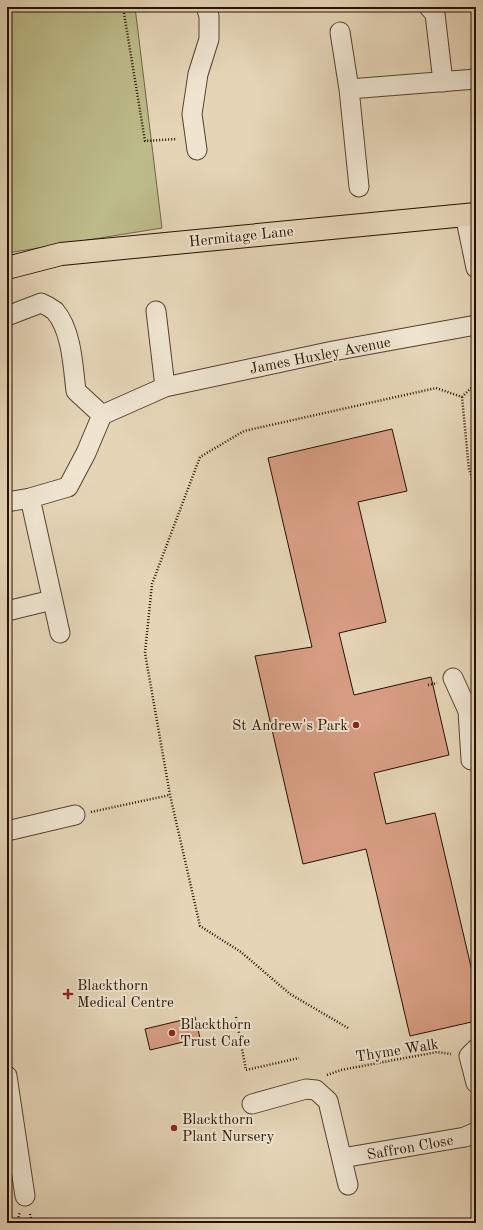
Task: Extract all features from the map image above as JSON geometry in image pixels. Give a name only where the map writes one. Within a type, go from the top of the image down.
[{"type":"main road","name":"Hermitage Lane","points":[[7,268],[61,254],[471,214]]},
{"type":"street","points":[[196,144],[192,114],[198,74],[209,39],[209,16],[206,7]]},
{"type":"street","points":[[429,7],[435,14],[443,82]]},
{"type":"street","points":[[340,32],[349,89],[359,187]]},
{"type":"street","points":[[349,89],[476,79]]},
{"type":"street","points":[[471,214],[476,268]]},
{"type":"street","points":[[7,316],[42,303],[54,310],[61,321],[71,351],[76,391],[102,415],[86,453],[68,487],[30,498],[7,502]]},
{"type":"street","points":[[156,311],[165,387]]},
{"type":"street","name":"James Huxley Avenue","points":[[102,415],[165,387],[333,352],[476,325]]},
{"type":"street","points":[[30,498],[60,634]]},
{"type":"street","points":[[7,611],[52,600]]},
{"type":"street","points":[[453,678],[472,711],[471,760]]},
{"type":"street","points":[[7,831],[75,815]]},
{"type":"street","points":[[473,1052],[476,1083]]},
{"type":"street","points":[[7,1076],[25,1196]]},
{"type":"street","points":[[252,1104],[306,1089],[316,1090],[328,1101],[348,1185]]},
{"type":"street","name":"Saffron Close","points":[[342,1158],[465,1137],[476,1132]]},
{"type":"path","points":[[123,7],[145,141],[196,144]]},
{"type":"path","points":[[476,383],[462,398],[469,470],[476,486]]},
{"type":"path","points":[[473,386],[476,398]]},
{"type":"path","points":[[348,1028],[290,994],[241,952],[200,926],[170,795],[145,653],[152,584],[200,457],[244,431],[436,388],[462,398]]},
{"type":"path","points":[[75,815],[170,795]]},
{"type":"path","points":[[236,1017],[246,1070],[299,1058]]},
{"type":"path","name":"Thyme Walk","points":[[328,1074],[437,1052],[473,1052]]},
{"type":"shaded area","points":[[7,7],[135,7],[162,228],[7,253]]},
{"type":"building","name":"St Andrew's Park","points":[[392,429],[407,491],[358,502],[386,622],[339,633],[354,695],[431,677],[449,755],[374,773],[386,824],[435,813],[472,971],[476,970],[476,1021],[410,1036],[366,849],[303,864],[255,656],[312,647],[268,458]]},
{"type":"building","name":"Blackthorn Trust Cafe","points":[[195,1017],[200,1038],[150,1050],[145,1029]]},
{"type":"place","name":"St Andrew's Park","points":[[356,725]]},
{"type":"place","name":"Blackthorn Medical Centre","points":[[68,994]]},
{"type":"place","name":"Blackthorn Trust Cafe","points":[[172,1033]]},
{"type":"place","name":"Blackthorn Plant Nursery","points":[[174,1128]]}]
